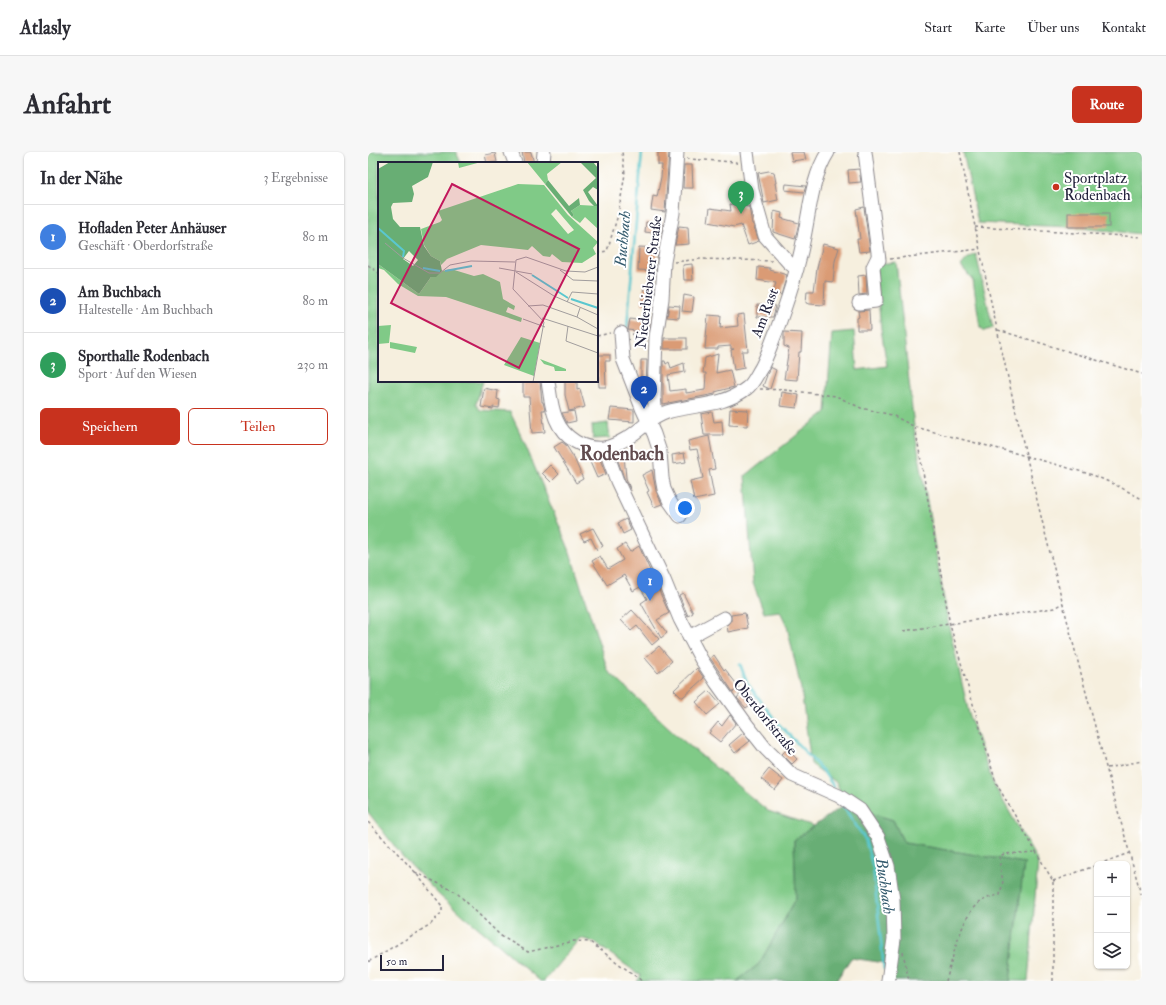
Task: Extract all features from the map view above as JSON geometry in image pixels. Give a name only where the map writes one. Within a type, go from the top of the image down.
[{"type":"street","points":[[511,152],[515,162]]},
{"type":"street","points":[[543,162],[544,152]]},
{"type":"street","points":[[747,152],[752,190],[765,236],[789,263],[797,269]]},
{"type":"street","points":[[859,303],[876,301],[873,267],[879,259],[866,152]]},
{"type":"street","name":"Am Rast","points":[[652,419],[668,412],[710,405],[730,398],[748,388],[761,368],[793,286],[821,155]]},
{"type":"street","name":"Niederbieberer Straße","points":[[652,419],[656,337],[662,299],[664,262],[674,213],[677,156]]},
{"type":"street","points":[[621,333],[623,359],[652,419],[654,434],[660,452],[664,489],[670,502],[680,516]]},
{"type":"street","points":[[548,382],[552,408],[556,420],[562,431],[569,438],[580,445],[606,448],[630,437],[652,419]]},
{"type":"street","name":"Oberdorfstraße","points":[[606,448],[617,481],[664,580],[680,619],[701,659],[716,682],[766,749],[792,775],[839,796],[860,810],[878,837],[888,866],[893,900],[894,939],[888,981]]},
{"type":"street","points":[[689,637],[724,618]]},
{"type":"path","points":[[598,253],[607,252],[618,216],[625,174],[622,152]]},
{"type":"path","points":[[960,152],[975,227],[1026,456],[1063,603],[1142,898]]},
{"type":"path","points":[[677,156],[736,162],[739,169]]},
{"type":"path","points":[[975,227],[1142,237]]},
{"type":"path","points":[[879,259],[980,249]]},
{"type":"path","points":[[664,262],[701,259],[770,261],[783,260],[785,258]]},
{"type":"path","points":[[368,265],[378,271]]},
{"type":"path","points":[[998,330],[1142,374]]},
{"type":"path","points":[[598,336],[608,333],[621,333],[656,337]]},
{"type":"path","points":[[748,388],[785,390],[836,396],[861,408],[892,415],[915,427],[1026,456],[1093,476],[1116,485],[1142,499]]},
{"type":"path","points":[[915,427],[950,625],[996,783],[1053,881],[1053,981]]},
{"type":"path","points":[[903,631],[1054,608],[1063,603]]},
{"type":"path","points":[[1107,768],[1142,761]]},
{"type":"path","points":[[368,822],[415,872],[442,906],[442,912],[431,924],[368,962]]},
{"type":"path","points":[[946,981],[968,914],[979,902],[1000,895],[1003,881],[1000,867],[1000,856],[1004,854],[1035,852]]},
{"type":"path","points":[[1107,861],[1130,853]]},
{"type":"path","points":[[1053,881],[1094,866]]},
{"type":"path","points":[[415,872],[456,892],[501,936],[528,952],[574,941],[590,942],[642,981]]},
{"type":"path","points":[[894,939],[904,953],[910,981]]},
{"type":"green space","points":[[368,152],[456,152],[461,162],[378,162],[378,382],[483,382],[476,404],[480,410],[510,412],[569,549],[608,671],[680,738],[768,811],[814,826],[794,840],[796,899],[759,964],[737,981],[637,981],[641,976],[594,942],[580,938],[544,981],[540,981],[440,896],[403,857],[368,812]]},
{"type":"green space","name":"Sportplatz Rodenbach","points":[[963,152],[1142,152],[1142,234],[1069,227],[978,223]]},
{"type":"green space","points":[[976,254],[993,328],[985,331],[980,327],[973,280],[961,266],[967,259]]},
{"type":"green space","points":[[896,262],[914,427],[948,622],[969,714],[993,783],[1038,862],[1028,981],[1010,981],[1024,863],[904,843],[893,820],[844,805],[837,783],[811,764],[801,689],[787,626],[780,611],[764,613],[753,583],[745,476],[826,412],[832,333],[854,331],[857,370],[887,366],[881,329],[875,267],[879,264]]},
{"type":"green space","points":[[608,423],[610,438],[593,439],[592,425]]},
{"type":"green space","points":[[844,805],[893,820],[904,843],[1024,863],[1010,981],[890,981],[892,964],[851,958],[836,981],[737,981],[759,964],[796,899],[794,840]]},
{"type":"building","points":[[522,152],[531,152],[534,162],[524,162]]},
{"type":"building","points":[[658,152],[669,152],[665,212],[651,210],[653,196],[657,197],[661,177],[662,165],[658,165]]},
{"type":"building","points":[[790,152],[804,152],[806,159],[792,161]]},
{"type":"building","points":[[495,153],[497,162],[487,162],[485,155]]},
{"type":"building","points":[[684,165],[692,165],[693,188],[683,188]]},
{"type":"building","points":[[859,169],[861,182],[849,183],[848,170]]},
{"type":"building","points":[[769,171],[774,172],[778,200],[764,203],[758,173]]},
{"type":"building","points":[[786,184],[806,186],[804,192],[785,190]]},
{"type":"building","points":[[730,204],[749,207],[752,224],[759,241],[748,245],[741,225],[734,227],[708,222],[710,208],[731,211]]},
{"type":"building","points":[[864,207],[870,251],[859,252],[857,239],[860,239],[856,209]]},
{"type":"building","points":[[774,211],[782,213],[781,218],[799,223],[795,239],[773,232]]},
{"type":"building","points":[[1068,213],[1109,213],[1109,227],[1068,227]]},
{"type":"building","points":[[646,222],[663,224],[661,234],[645,232]]},
{"type":"building","points":[[679,226],[688,227],[689,244],[675,245]]},
{"type":"building","points":[[823,244],[839,248],[835,261],[833,282],[825,281],[824,305],[806,303],[807,291],[814,291],[817,268]]},
{"type":"building","points":[[639,247],[658,248],[656,271],[638,270]]},
{"type":"building","points":[[692,264],[693,280],[684,280],[683,265]]},
{"type":"building","points":[[758,267],[770,268],[770,270],[787,275],[781,295],[773,292],[776,283],[757,280]]},
{"type":"building","points":[[866,275],[867,294],[859,295],[858,276]]},
{"type":"building","points":[[644,287],[655,288],[653,305],[642,304]]},
{"type":"building","points":[[684,295],[694,297],[692,312],[682,311]]},
{"type":"building","points":[[669,305],[680,306],[679,318],[667,317]]},
{"type":"building","points":[[757,305],[776,306],[773,317],[757,317]]},
{"type":"building","points":[[869,310],[870,330],[857,330],[857,318],[859,317],[858,311]]},
{"type":"building","points":[[744,314],[748,351],[742,351],[744,368],[734,370],[731,350],[734,349],[731,349],[731,346],[718,347],[718,349],[705,349],[708,315],[721,316],[720,328],[738,326],[737,315]]},
{"type":"building","points":[[630,319],[650,322],[649,333],[628,330]]},
{"type":"building","points":[[784,332],[802,333],[797,380],[784,379],[789,348],[784,346]]},
{"type":"building","points":[[664,338],[687,338],[687,349],[664,349]]},
{"type":"building","points":[[718,354],[716,373],[730,370],[734,387],[715,392],[715,394],[663,404],[663,361],[665,361],[666,364],[669,362],[671,368],[684,363],[685,372],[668,375],[670,391],[686,389],[686,393],[705,390],[706,373],[703,373],[705,358]]},
{"type":"building","points":[[598,355],[610,355],[610,361],[605,361],[606,387],[599,387]]},
{"type":"building","points":[[641,360],[647,360],[646,386],[642,386],[641,382]]},
{"type":"building","points":[[770,367],[776,370],[770,389],[763,386]]},
{"type":"building","points":[[523,382],[540,382],[542,402],[545,410],[542,410],[545,432],[532,433],[529,397],[523,397]]},
{"type":"building","points":[[565,382],[577,382],[577,390],[580,389],[585,407],[569,411],[565,395]]},
{"type":"building","points":[[484,388],[498,391],[497,399],[500,400],[499,408],[493,407],[493,409],[481,407]]},
{"type":"building","points":[[782,392],[799,395],[797,408],[780,406]]},
{"type":"building","points":[[611,408],[634,410],[634,422],[609,420]]},
{"type":"building","points":[[730,409],[748,410],[747,426],[729,425]]},
{"type":"building","points":[[574,411],[576,421],[567,423],[562,413]]},
{"type":"building","points":[[712,412],[714,422],[722,421],[723,435],[704,435],[701,414]]},
{"type":"building","points":[[709,436],[715,469],[709,470],[714,496],[694,500],[690,481],[703,478],[697,449],[690,450],[688,441]]},
{"type":"building","points":[[562,442],[566,445],[574,458],[583,479],[576,483],[554,447]]},
{"type":"building","points":[[684,453],[686,462],[673,464],[672,455]]},
{"type":"building","points":[[616,455],[624,455],[626,478],[631,491],[624,478]]},
{"type":"building","points":[[599,457],[606,474],[597,478],[590,462]]},
{"type":"building","points":[[550,465],[559,474],[551,482],[542,473]]},
{"type":"building","points":[[652,470],[656,491],[662,504],[654,507],[647,492],[649,491],[642,475]]},
{"type":"building","points":[[626,519],[631,530],[623,534],[618,523]]},
{"type":"building","points":[[593,528],[603,546],[597,550],[591,538],[584,541],[580,534]]},
{"type":"building","points":[[625,544],[630,552],[639,546],[669,613],[657,620],[667,633],[661,638],[641,603],[647,599],[640,587],[633,591],[624,575],[607,585],[592,561],[600,556],[608,569],[623,560],[617,549]]},
{"type":"building","points":[[683,593],[693,613],[688,616],[679,595]]},
{"type":"building","points":[[632,610],[659,639],[652,645],[637,626],[631,631],[621,620]]},
{"type":"building","points":[[745,613],[748,628],[728,632],[727,625],[731,622],[731,615]]},
{"type":"building","points":[[659,646],[672,661],[658,673],[645,658]]},
{"type":"building","points":[[714,655],[724,670],[725,669],[739,687],[733,692],[710,658]]},
{"type":"building","points":[[697,668],[704,678],[683,697],[681,697],[674,690]]},
{"type":"building","points":[[745,688],[755,701],[746,708],[737,698]]},
{"type":"building","points":[[709,691],[720,704],[707,715],[696,702]]},
{"type":"building","points":[[730,715],[736,723],[720,742],[709,733],[718,722],[722,726]]},
{"type":"building","points":[[743,733],[750,741],[735,753],[729,745]]},
{"type":"building","points":[[787,749],[797,759],[792,764],[782,754]]},
{"type":"building","points":[[769,769],[783,780],[775,790],[761,779]]},
{"type":"waterway","name":"Buchbach","points":[[627,328],[642,152]]},
{"type":"waterway","name":"Buchbach","points":[[740,664],[747,683],[777,722],[823,771],[834,787]]},
{"type":"waterway","name":"Buchbach","points":[[843,806],[865,839],[873,868],[884,969]]},
{"type":"place","name":"Sportplatz Rodenbach","points":[[1056,187]]},
{"type":"place","name":"Sporthalle Rodenbach","points":[[741,214]]},
{"type":"place","name":"Am Buchbach","points":[[644,409]]},
{"type":"place","name":"Hofladen Peter Anhäuser","points":[[650,601]]},
{"type":"district","name":"Rodenbach","points":[[622,454]]}]
